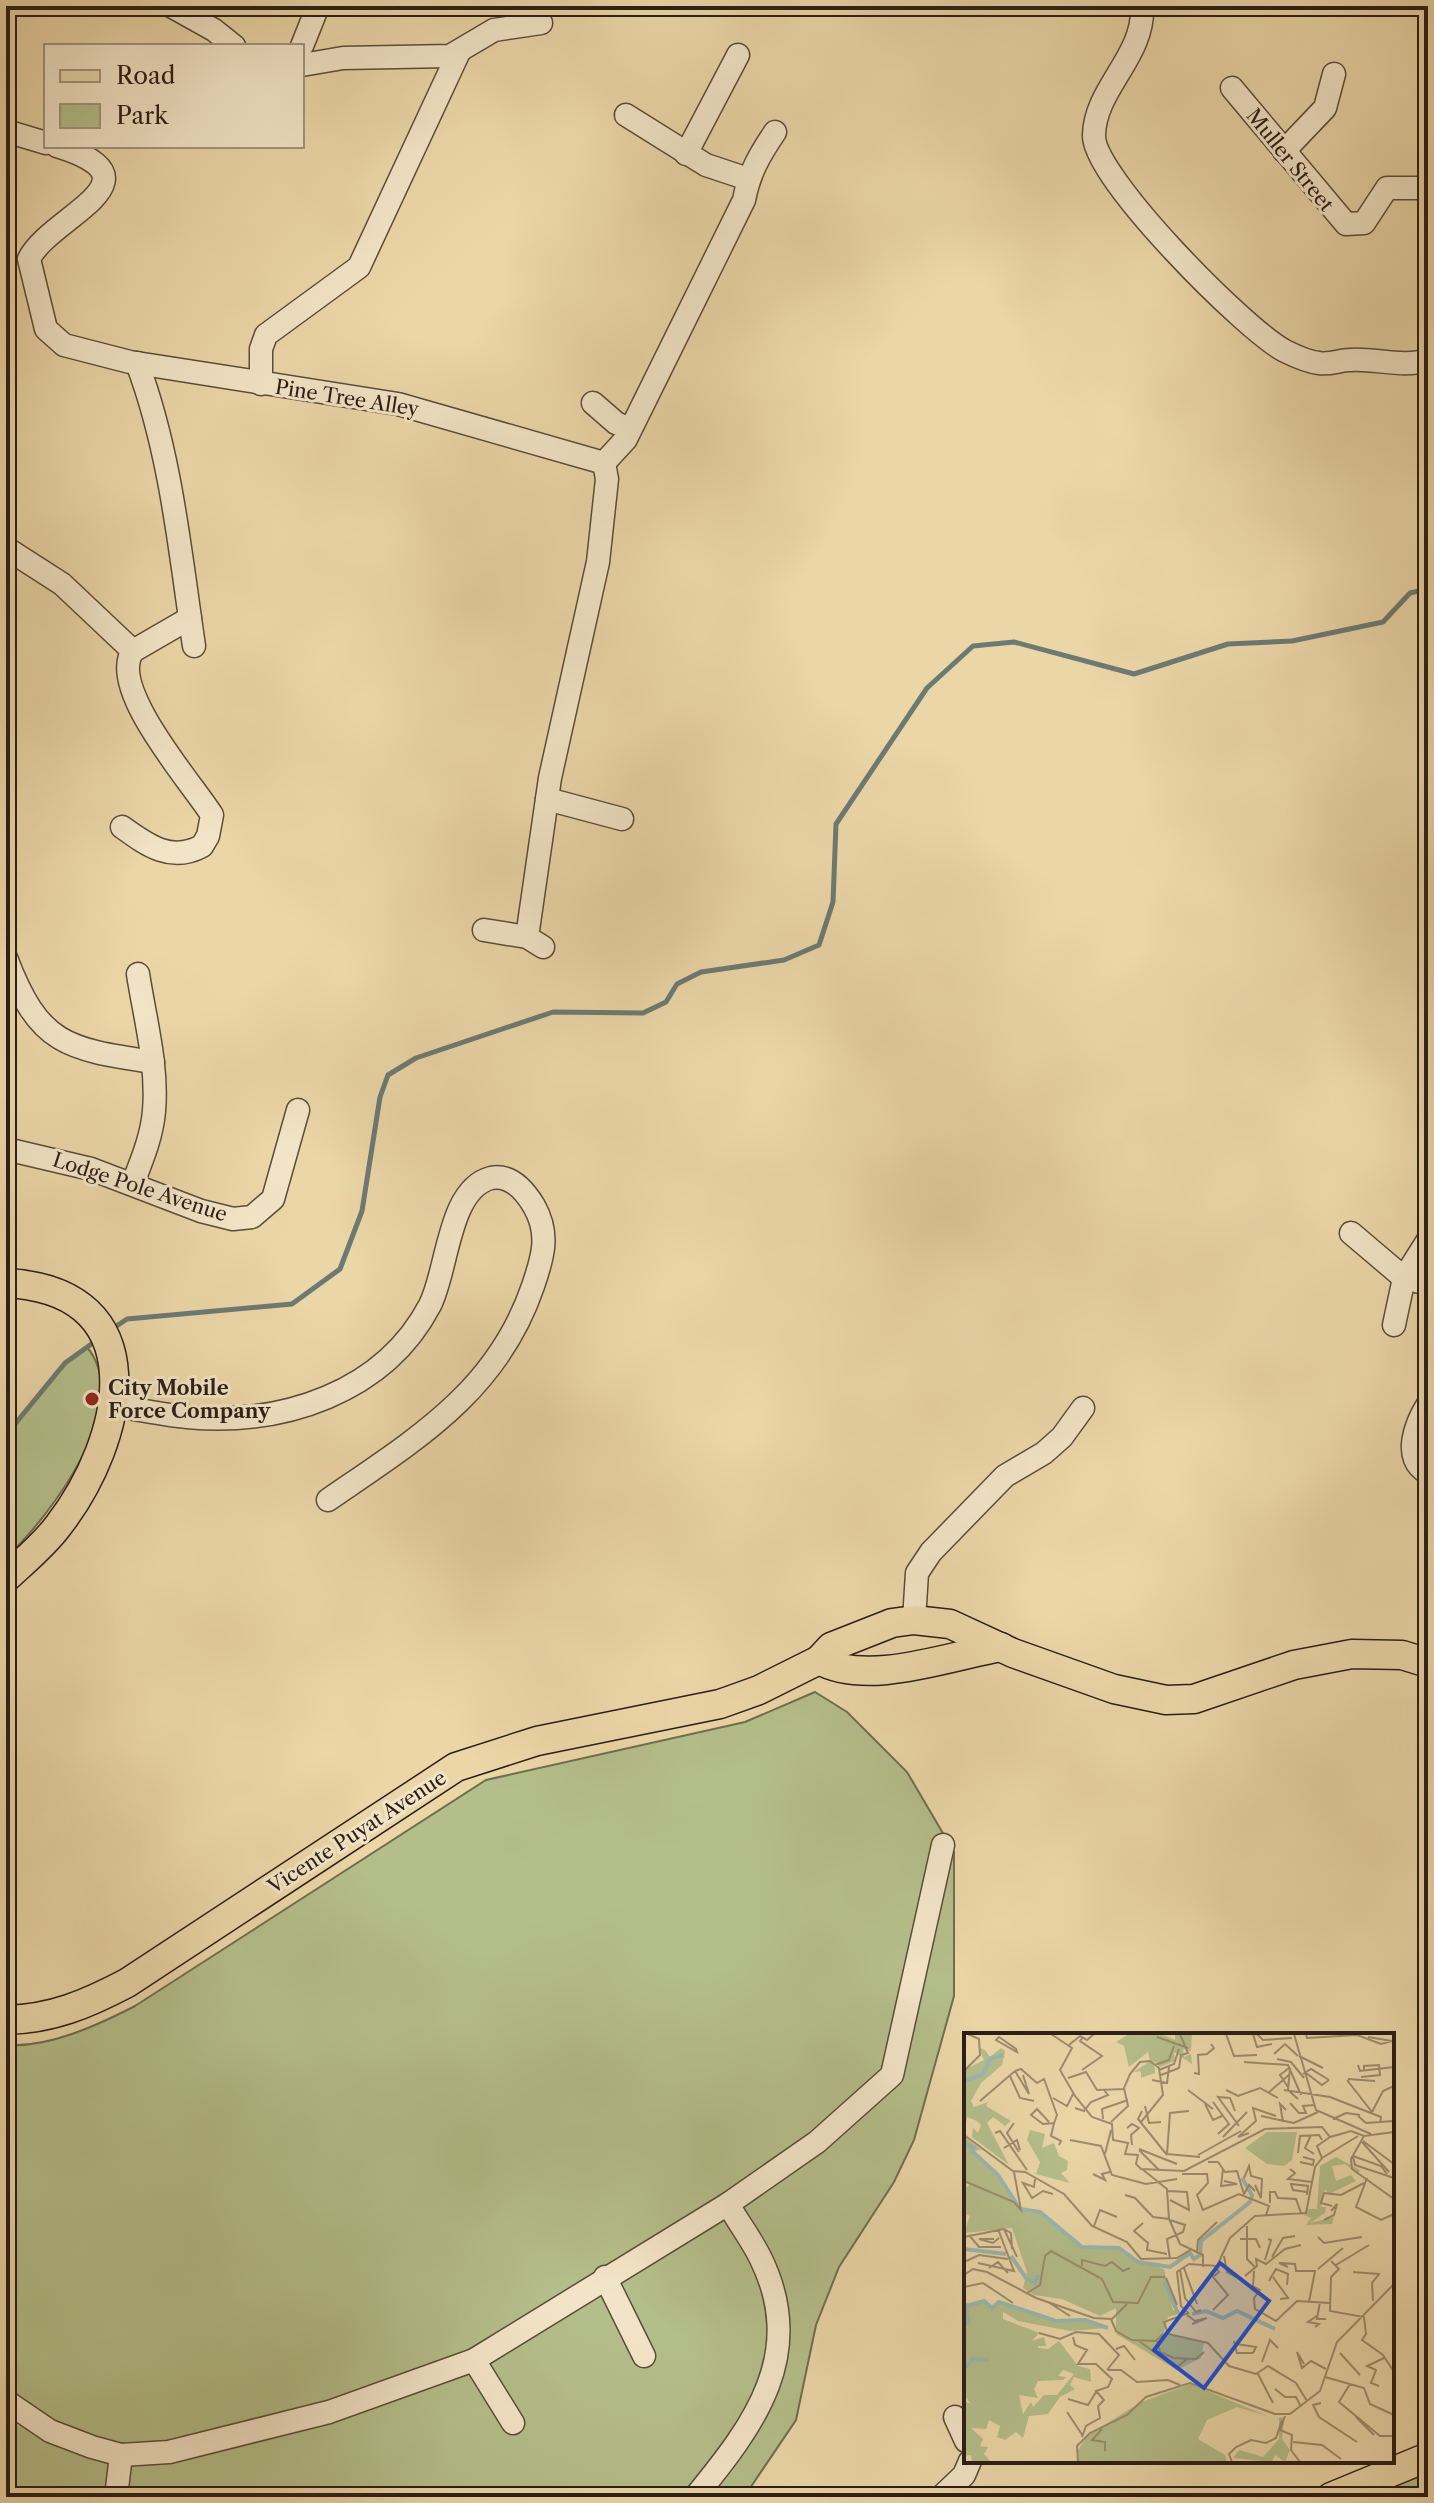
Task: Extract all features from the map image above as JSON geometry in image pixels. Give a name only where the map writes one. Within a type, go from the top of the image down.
[{"type":"main road","points":[[6,1283],[31,1284],[64,1294],[93,1316],[112,1350],[115,1406],[104,1444],[58,1526],[6,1578]]},
{"type":"main road","name":"Vicente Puyat Avenue","points":[[6,2020],[33,2019],[74,2010],[127,1983],[456,1767],[537,1741],[720,1704],[759,1690],[819,1660],[831,1647],[863,1633],[914,1620],[950,1624],[1001,1647],[1114,1689],[1166,1700],[1194,1699],[1294,1665],[1352,1654],[1402,1655],[1428,1663]]},
{"type":"main road","points":[[819,1660],[833,1668],[899,1670],[1001,1647]]},
{"type":"main road","points":[[1331,2497],[1428,2457]]},
{"type":"street","points":[[171,6],[214,30],[232,44]]},
{"type":"street","points":[[303,44],[318,6]]},
{"type":"street","points":[[1142,6],[1135,47],[1104,103],[1093,136],[1103,164],[1212,293],[1274,344],[1320,364],[1349,360],[1411,364],[1428,360]]},
{"type":"street","points":[[304,65],[343,58],[434,57],[459,52],[494,30],[541,23]]},
{"type":"street","points":[[261,384],[261,349],[266,335],[359,267],[459,52]]},
{"type":"street","points":[[686,154],[738,55]]},
{"type":"street","points":[[1284,151],[1325,108],[1334,74]]},
{"type":"street","name":"Muller Street","points":[[1232,88],[1346,224],[1364,223],[1387,188],[1428,188]]},
{"type":"street","points":[[626,115],[686,154],[748,179]]},
{"type":"street","points":[[6,131],[44,142]]},
{"type":"street","points":[[484,930],[535,942],[547,799],[598,562],[607,479],[604,463],[630,429],[744,200],[748,179],[775,132]]},
{"type":"street","name":"Pine Tree Alley","points":[[62,148],[92,159],[104,176],[95,200],[45,235],[29,259],[46,329],[64,345],[137,363],[398,404],[604,463]]},
{"type":"street","points":[[137,363],[160,440],[194,646]]},
{"type":"street","points":[[593,403],[616,423],[630,429]]},
{"type":"street","points":[[6,548],[62,584],[133,651]]},
{"type":"street","points":[[122,827],[156,849],[185,853],[202,846],[212,822],[212,815],[183,777],[133,698],[126,671],[133,651],[190,618]]},
{"type":"street","points":[[547,799],[622,819]]},
{"type":"street","points":[[6,958],[20,995],[35,1019],[56,1038],[85,1052],[153,1062]]},
{"type":"street","points":[[133,1183],[148,1143],[154,1111],[153,1062],[138,974]]},
{"type":"street","name":"Lodge Pole Avenue","points":[[6,1149],[47,1157],[133,1183],[201,1211],[233,1219],[252,1217],[273,1199],[298,1110]]},
{"type":"street","points":[[115,1406],[187,1417],[227,1418],[303,1407],[346,1391],[378,1369],[411,1335],[432,1303],[467,1195],[491,1179],[509,1180],[522,1188],[539,1215],[546,1242],[524,1315],[487,1374],[437,1425],[328,1500]]},
{"type":"street","points":[[1351,1233],[1404,1278],[1428,1284]]},
{"type":"street","points":[[1394,1325],[1404,1278],[1428,1240]]},
{"type":"street","points":[[1428,1404],[1417,1423],[1413,1443],[1419,1466],[1428,1473]]},
{"type":"street","points":[[914,1620],[917,1573],[931,1552],[1005,1476],[1044,1453],[1062,1437],[1083,1408]]},
{"type":"street","points":[[6,2401],[50,2431],[121,2455],[169,2452],[329,2412],[474,2360],[728,2204],[817,2142],[892,2075],[943,1845]]},
{"type":"street","points":[[695,2497],[721,2465],[777,2368],[781,2326],[761,2259],[728,2204]]},
{"type":"street","points":[[605,2277],[644,2356]]},
{"type":"street","points":[[474,2360],[513,2423]]},
{"type":"street","points":[[955,2417],[964,2437]]},
{"type":"street","points":[[116,2497],[121,2455]]},
{"type":"street","points":[[941,2497],[964,2475],[969,2463]]},
{"type":"green space","points":[[87,1347],[99,1371],[101,1399],[94,1429],[64,1488],[44,1516],[6,1558],[6,1435],[65,1363]]},
{"type":"green space","points":[[815,1692],[847,1712],[907,1772],[954,1852],[954,1996],[914,2140],[894,2182],[839,2267],[816,2325],[796,2420],[744,2497],[6,2497],[6,2045],[56,2039],[135,2006],[486,1780],[745,1722]]},
{"type":"green space","points":[[1428,2463],[1428,2497],[1344,2497]]},
{"type":"waterway","points":[[112,1329],[127,1319],[292,1304],[340,1269],[362,1211],[380,1097],[388,1075],[416,1058],[553,1012],[643,1013],[666,1002],[677,984],[701,972],[784,960],[819,945],[833,902],[836,824],[927,688],[973,646],[1014,642],[1134,674],[1228,644],[1292,641],[1383,622],[1410,593],[1428,589]]},
{"type":"waterway","points":[[6,1435],[65,1363],[97,1340]]},
{"type":"place","name":"City Mobile Force Company","points":[[92,1399]]}]
